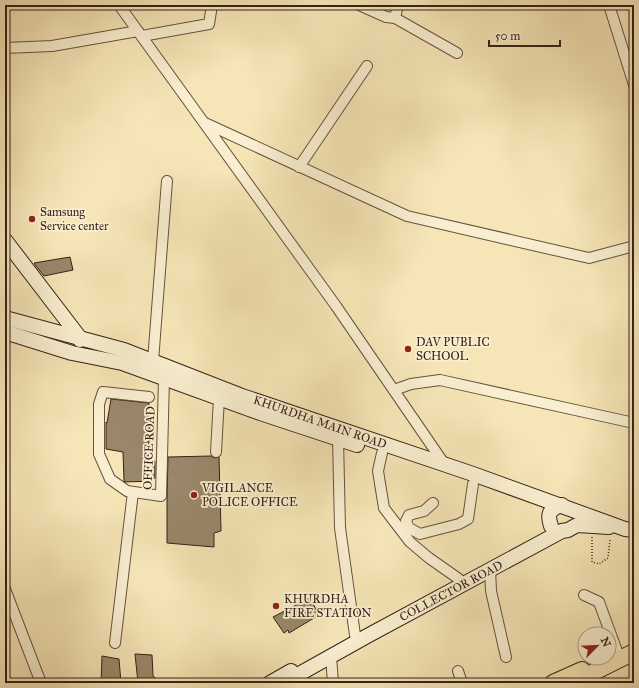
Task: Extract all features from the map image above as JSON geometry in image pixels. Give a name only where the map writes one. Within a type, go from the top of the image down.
[{"type":"main road","points":[[5,240],[80,338],[78,354]]},
{"type":"main road","name":"KHURDHA MAIN ROAD","points":[[5,318],[124,350],[242,396],[445,465],[563,509]]},
{"type":"main road","name":"KHURDHA MAIN ROAD","points":[[5,332],[78,354],[122,363],[260,413],[473,484],[630,529]]},
{"type":"main road","points":[[556,528],[548,518],[563,509],[578,518],[577,525]]},
{"type":"main road","name":"COLLECTOR ROAD","points":[[283,683],[302,668],[355,635],[556,528],[568,530],[577,525],[630,529]]},
{"type":"main road","name":"COLLECTOR ROAD","points":[[270,683],[331,656],[490,569],[556,528]]},
{"type":"main road","points":[[617,655],[634,646]]},
{"type":"main road","points":[[553,683],[592,666]]},
{"type":"main road","points":[[572,683],[599,666]]},
{"type":"street","points":[[119,5],[336,306],[445,465]]},
{"type":"street","points":[[5,48],[52,46],[209,24],[212,5]]},
{"type":"street","points":[[359,5],[386,17],[395,18],[457,53]]},
{"type":"street","points":[[395,18],[398,5]]},
{"type":"street","points":[[610,5],[634,85]]},
{"type":"street","points":[[299,166],[367,66]]},
{"type":"street","points":[[203,122],[407,216],[589,258],[634,246]]},
{"type":"street","points":[[152,361],[167,181]]},
{"type":"street","name":"OFFICE ROAD","points":[[149,397],[103,392],[99,404],[99,454],[110,479],[127,491],[161,496],[164,378]]},
{"type":"street","points":[[394,390],[411,384],[440,380],[634,423]]},
{"type":"street","points":[[216,452],[219,398]]},
{"type":"street","points":[[338,438],[340,528],[355,635]]},
{"type":"street","points":[[382,453],[378,471],[384,508],[410,542],[460,579]]},
{"type":"street","points":[[433,503],[424,511],[410,515],[406,521],[409,528],[420,534],[459,524],[468,519],[473,484]]},
{"type":"street","points":[[116,643],[133,492]]},
{"type":"street","points":[[490,569],[492,591],[506,657]]},
{"type":"street","points":[[5,589],[41,683]]},
{"type":"street","points":[[584,595],[599,602],[607,626]]},
{"type":"street","points":[[331,656],[333,683]]},
{"type":"street","points":[[458,671],[462,683]]},
{"type":"path","points":[[592,526],[592,562],[599,564],[608,558],[610,536]]},
{"type":"building","points":[[70,257],[73,270],[44,276],[34,263]]},
{"type":"building","points":[[111,399],[149,403],[147,425],[150,425],[148,458],[151,458],[151,461],[155,461],[155,478],[153,478],[152,481],[125,482],[123,452],[106,449],[106,422],[107,423]]},
{"type":"building","name":"VIGILANCE POLICE OFFICE","points":[[211,456],[215,458],[219,457],[221,531],[214,533],[214,547],[167,543],[168,457]]},
{"type":"building","points":[[310,598],[319,615],[289,633],[288,630],[284,633],[273,617]]},
{"type":"building","points":[[135,654],[152,655],[153,676],[161,683],[138,683]]},
{"type":"building","points":[[102,656],[119,659],[121,683],[101,683]]},
{"type":"place","name":"Samsung Service center","points":[[32,219]]},
{"type":"place","name":"DAV PUBLIC SCHOOL","points":[[408,349]]},
{"type":"place","name":"VIGILANCE POLICE OFFICE","points":[[194,495]]},
{"type":"place","name":"KHURDHA FIRE STATION","points":[[276,606]]}]
